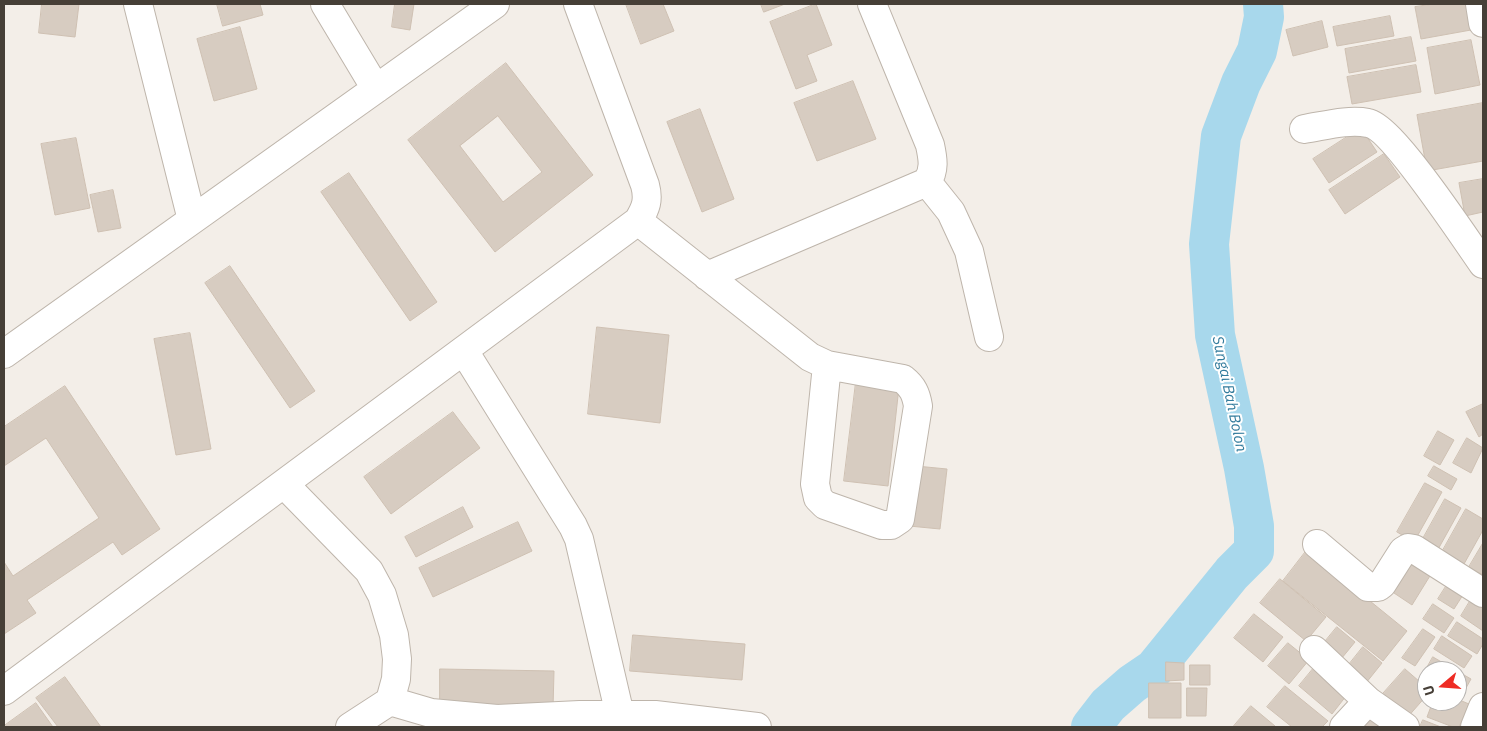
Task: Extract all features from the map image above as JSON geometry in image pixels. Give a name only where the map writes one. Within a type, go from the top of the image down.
[{"type":"street","points":[[138,4],[192,220]]},
{"type":"street","points":[[325,4],[376,89]]},
{"type":"street","points":[[4,354],[495,4]]},
{"type":"street","points":[[4,691],[638,221],[646,209],[648,198],[645,185],[578,4]]},
{"type":"street","points":[[707,276],[927,182],[932,174],[933,166],[930,145],[872,4]]},
{"type":"street","points":[[1480,4],[1483,23]]},
{"type":"street","points":[[1304,129],[1370,123],[1382,130],[1404,154],[1483,264]]},
{"type":"street","points":[[927,182],[951,212],[969,251],[989,337]]},
{"type":"street","points":[[638,221],[810,357],[827,365],[903,379],[915,393],[918,406],[900,519],[891,525],[882,525],[825,505],[818,498],[815,484],[827,365]]},
{"type":"street","points":[[464,351],[573,526],[579,539],[620,715]]},
{"type":"street","points":[[284,484],[369,570],[382,595],[394,635],[397,659],[396,679],[390,701],[350,727]]},
{"type":"street","points":[[1316,544],[1368,587],[1378,587],[1382,584],[1403,551],[1408,548],[1483,593]]},
{"type":"street","points":[[1314,650],[1368,701],[1405,727]]},
{"type":"street","points":[[390,701],[431,713],[497,718],[578,721],[620,715],[655,716],[757,727]]},
{"type":"street","points":[[1344,727],[1368,701]]},
{"type":"building","points":[[42,4],[79,4],[75,37],[39,33]]},
{"type":"building","points":[[217,4],[260,4],[263,15],[223,26]]},
{"type":"building","points":[[395,4],[414,4],[410,30],[392,27]]},
{"type":"building","points":[[626,4],[663,4],[674,31],[641,44]]},
{"type":"building","points":[[761,4],[785,4],[764,12]]},
{"type":"building","points":[[816,4],[832,45],[807,55],[817,81],[796,89],[770,22]]},
{"type":"building","points":[[1434,4],[1466,4],[1471,30],[1421,39],[1415,7]]},
{"type":"building","points":[[1390,16],[1394,36],[1337,46],[1333,27]]},
{"type":"building","points":[[1322,21],[1328,47],[1293,56],[1286,30]]},
{"type":"building","points":[[240,27],[257,89],[214,101],[197,39]]},
{"type":"building","points":[[1411,37],[1416,61],[1349,73],[1345,49]]},
{"type":"building","points":[[1471,40],[1480,85],[1435,94],[1427,48]]},
{"type":"building","points":[[506,63],[593,175],[495,252],[408,140]],"holes":[[[498,116],[542,172],[503,202],[460,146]]]},
{"type":"building","points":[[1416,65],[1421,92],[1352,104],[1347,77]]},
{"type":"building","points":[[853,81],[876,139],[817,161],[794,103]]},
{"type":"building","points":[[1483,103],[1483,161],[1427,171],[1417,115]]},
{"type":"building","points":[[700,109],[734,199],[702,212],[667,122]]},
{"type":"building","points":[[1361,128],[1377,152],[1329,183],[1313,159]]},
{"type":"building","points":[[76,138],[90,208],[55,215],[41,144]]},
{"type":"building","points":[[1384,154],[1400,177],[1345,214],[1329,190]]},
{"type":"building","points":[[349,173],[437,302],[410,321],[321,192]]},
{"type":"building","points":[[1483,179],[1483,212],[1465,216],[1459,183]]},
{"type":"building","points":[[113,190],[121,228],[98,232],[90,195]]},
{"type":"building","points":[[230,266],[315,391],[290,408],[205,283]]},
{"type":"building","points":[[597,327],[669,335],[660,423],[588,414]]},
{"type":"building","points":[[190,333],[211,449],[176,455],[154,339]]},
{"type":"building","points":[[856,382],[899,387],[888,486],[844,481]]},
{"type":"building","points":[[65,386],[160,529],[122,555],[113,542],[27,600],[36,613],[4,634],[4,562],[13,576],[99,518],[46,438],[4,466],[4,427]]},
{"type":"building","points":[[1483,404],[1483,434],[1479,437],[1466,412]]},
{"type":"building","points":[[453,412],[480,448],[391,514],[364,477]]},
{"type":"building","points":[[1438,431],[1454,440],[1440,465],[1424,456]]},
{"type":"building","points":[[1467,438],[1483,448],[1471,473],[1453,463]]},
{"type":"building","points":[[916,466],[947,469],[940,529],[909,526]]},
{"type":"building","points":[[1434,466],[1457,479],[1451,490],[1428,476]]},
{"type":"building","points":[[1425,483],[1442,492],[1414,542],[1397,532]]},
{"type":"building","points":[[1445,499],[1461,508],[1436,553],[1420,544]]},
{"type":"building","points":[[463,507],[473,527],[416,557],[405,537]]},
{"type":"building","points":[[1466,509],[1483,519],[1483,530],[1464,564],[1442,552]]},
{"type":"building","points":[[518,522],[532,551],[433,597],[419,568]]},
{"type":"building","points":[[1483,543],[1483,575],[1469,567]]},
{"type":"building","points":[[1307,550],[1407,631],[1383,661],[1283,581]]},
{"type":"building","points":[[1409,556],[1433,571],[1412,605],[1388,589]]},
{"type":"building","points":[[1452,577],[1468,587],[1454,609],[1438,599]]},
{"type":"building","points":[[1280,579],[1326,617],[1306,641],[1260,603]]},
{"type":"building","points":[[1475,593],[1483,598],[1483,631],[1461,616]]},
{"type":"building","points":[[1433,604],[1454,618],[1444,633],[1423,619]]},
{"type":"building","points":[[1254,614],[1283,637],[1263,662],[1234,638]]},
{"type":"building","points":[[1457,622],[1483,639],[1483,644],[1477,654],[1448,636]]},
{"type":"building","points":[[1337,627],[1355,642],[1337,664],[1319,649]]},
{"type":"building","points":[[1423,629],[1435,637],[1415,666],[1402,658]]},
{"type":"building","points":[[633,635],[745,644],[742,680],[630,671]]},
{"type":"building","points":[[1442,636],[1472,656],[1467,664],[1467,661],[1453,661],[1434,649]]},
{"type":"building","points":[[1288,643],[1309,660],[1289,684],[1268,666]]},
{"type":"building","points":[[1363,647],[1382,663],[1362,688],[1343,672]]},
{"type":"building","points":[[1433,657],[1440,661],[1431,661]]},
{"type":"building","points":[[1166,662],[1184,663],[1184,680],[1166,681]]},
{"type":"building","points":[[1317,664],[1350,691],[1332,714],[1299,686]]},
{"type":"building","points":[[1190,665],[1210,665],[1210,685],[1190,685]]},
{"type":"building","points":[[440,669],[554,671],[553,709],[440,707]]},
{"type":"building","points":[[1405,669],[1417,679],[1417,706],[1406,719],[1380,697]]},
{"type":"building","points":[[65,677],[101,727],[58,727],[36,698]]},
{"type":"building","points":[[1467,677],[1471,679],[1467,686]]},
{"type":"building","points":[[1149,683],[1181,683],[1181,718],[1149,718]]},
{"type":"building","points":[[1285,686],[1328,721],[1322,727],[1292,727],[1267,707]]},
{"type":"building","points":[[1187,688],[1207,688],[1206,716],[1187,716]]},
{"type":"building","points":[[36,703],[53,727],[4,727],[4,726]]},
{"type":"building","points":[[1251,706],[1275,726],[1233,727]]},
{"type":"building","points":[[1371,709],[1394,727],[1356,727]]},
{"type":"building","points":[[1429,711],[1466,711],[1459,727],[1453,727],[1427,717]]},
{"type":"building","points":[[1423,720],[1441,727],[1420,727]]},
{"type":"waterway","name":"Sungai Bah Bolon","points":[[1091,727],[1108,705],[1132,684],[1154,669],[1232,573],[1254,551],[1254,526],[1244,468],[1215,335],[1209,244],[1221,136],[1241,83],[1257,51],[1264,17],[1263,4]]}]
